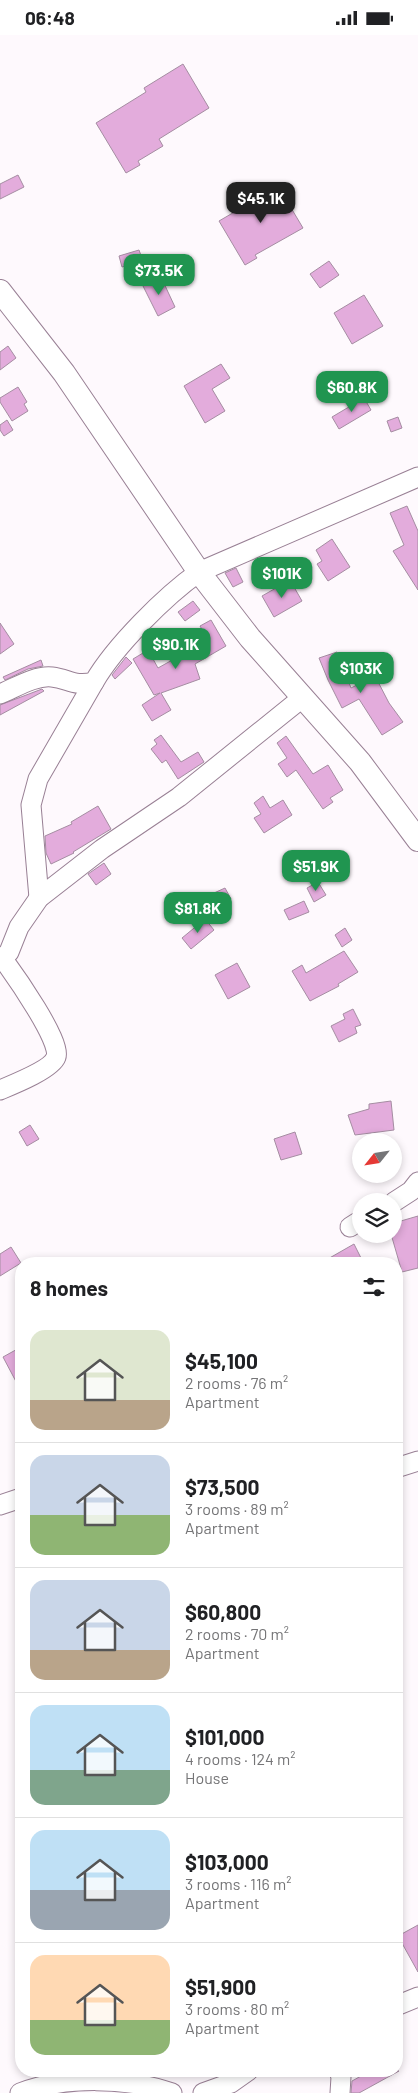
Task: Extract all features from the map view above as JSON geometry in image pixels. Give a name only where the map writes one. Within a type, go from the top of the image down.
[{"type":"main road","points":[[0,291],[64,373],[199,572],[250,637],[360,762],[418,839]]},
{"type":"street","points":[[39,898],[31,805],[38,779],[101,669],[123,643],[182,585],[199,572],[418,477]]},
{"type":"street","points":[[0,695],[51,677],[82,685],[94,682]]},
{"type":"street","points":[[0,1090],[50,1066],[56,1057],[55,1044],[36,1009],[1,960],[9,952],[20,927],[39,898],[102,849],[179,797],[302,698]]},
{"type":"street","points":[[402,1197],[411,1191],[418,1182]]},
{"type":"street","points":[[403,1466],[418,1461]]},
{"type":"street","points":[[0,1505],[15,1500]]},
{"type":"street","points":[[403,2003],[418,1997]]},
{"type":"street","points":[[203,2093],[231,2083],[240,2077]]},
{"type":"street","points":[[340,2093],[341,2077]]},
{"type":"street","points":[[20,2093],[48,2084],[117,2081],[155,2087],[172,2093]]},
{"type":"building","points":[[183,64],[209,108],[159,139],[163,146],[138,161],[140,165],[126,173],[96,123],[146,92],[144,88]]},
{"type":"building","points":[[18,175],[24,187],[0,199],[0,184]]},
{"type":"building","points":[[278,186],[303,228],[255,255],[257,258],[245,265],[219,221],[243,207],[242,204],[252,198],[254,200]]},
{"type":"building","points":[[139,250],[143,261],[122,267],[119,256]]},
{"type":"building","points":[[329,261],[339,275],[320,288],[310,274]]},
{"type":"building","points":[[161,277],[175,307],[158,316],[143,286]]},
{"type":"building","points":[[364,295],[383,326],[352,344],[334,313]]},
{"type":"building","points":[[8,346],[16,358],[0,370],[0,352]]},
{"type":"building","points":[[221,364],[230,378],[212,389],[225,411],[205,423],[184,386]]},
{"type":"building","points":[[18,387],[27,402],[24,404],[28,411],[12,421],[0,402],[0,398]]},
{"type":"building","points":[[364,398],[371,410],[339,429],[332,417]]},
{"type":"building","points":[[398,417],[402,428],[391,432],[387,421]]},
{"type":"building","points":[[7,420],[13,430],[4,436],[0,430],[0,425]]},
{"type":"building","points":[[407,506],[418,531],[418,590],[393,551],[404,545],[390,513]]},
{"type":"building","points":[[332,539],[350,567],[328,581],[317,564],[322,561],[316,550]]},
{"type":"building","points":[[236,568],[243,582],[233,587],[225,573]]},
{"type":"building","points":[[290,580],[302,601],[274,617],[262,596]]},
{"type":"building","points":[[193,601],[200,610],[185,621],[178,612]]},
{"type":"building","points":[[211,620],[226,646],[195,664],[200,679],[161,693],[171,710],[152,721],[142,705],[160,693],[154,695],[133,659],[148,650],[158,668],[208,640],[200,626]]},
{"type":"building","points":[[0,623],[14,644],[0,654]]},
{"type":"building","points":[[337,652],[351,688],[375,676],[389,703],[403,722],[382,735],[359,699],[342,708],[319,658]]},
{"type":"building","points":[[126,657],[132,663],[115,679],[112,675]]},
{"type":"building","points":[[41,660],[43,666],[28,669],[5,680],[3,677]]},
{"type":"building","points":[[42,689],[44,691],[0,715],[0,705]]},
{"type":"building","points":[[161,735],[181,762],[198,752],[204,762],[178,779],[166,760],[162,763],[151,749],[157,744],[154,740]]},
{"type":"building","points":[[286,736],[313,774],[328,765],[343,790],[330,798],[333,802],[323,809],[296,770],[287,777],[278,764],[287,758],[277,743]]},
{"type":"building","points":[[263,796],[270,808],[283,800],[292,815],[264,833],[254,818],[261,814],[254,803]]},
{"type":"building","points":[[98,806],[111,829],[74,853],[51,864],[46,853],[45,836],[72,824],[71,822]]},
{"type":"building","points":[[104,863],[111,874],[96,885],[88,874]]},
{"type":"building","points":[[318,882],[326,895],[314,902],[307,888]]},
{"type":"building","points":[[225,888],[231,899],[220,904],[214,893]]},
{"type":"building","points":[[304,901],[309,912],[289,920],[284,910]]},
{"type":"building","points":[[205,919],[214,930],[191,949],[182,938]]},
{"type":"building","points":[[345,928],[352,940],[342,947],[335,935]]},
{"type":"building","points":[[344,951],[358,972],[338,984],[339,986],[310,1001],[292,971],[302,965],[306,973]]},
{"type":"building","points":[[237,963],[250,987],[228,999],[215,975]]},
{"type":"building","points":[[353,1009],[361,1025],[355,1027],[357,1033],[339,1042],[331,1026],[345,1019],[343,1014]]},
{"type":"building","points":[[391,1101],[394,1130],[354,1133],[348,1115],[369,1109],[369,1104]]},
{"type":"building","points":[[30,1125],[39,1139],[27,1146],[19,1132]]},
{"type":"building","points":[[295,1132],[302,1154],[281,1160],[274,1139]]},
{"type":"building","points":[[418,1216],[418,1268],[403,1272],[403,1257],[398,1257],[394,1243],[402,1243],[402,1221]]},
{"type":"building","points":[[354,1244],[360,1257],[331,1257]]},
{"type":"building","points":[[11,1247],[17,1257],[15,1257],[15,1267],[0,1276],[0,1254]]},
{"type":"building","points":[[15,1350],[15,1380],[3,1357]]},
{"type":"building","points":[[418,1925],[418,1972],[403,1945],[403,1933]]},
{"type":"building","points":[[359,2077],[388,2077],[359,2093],[351,2093],[352,2081]]}]
